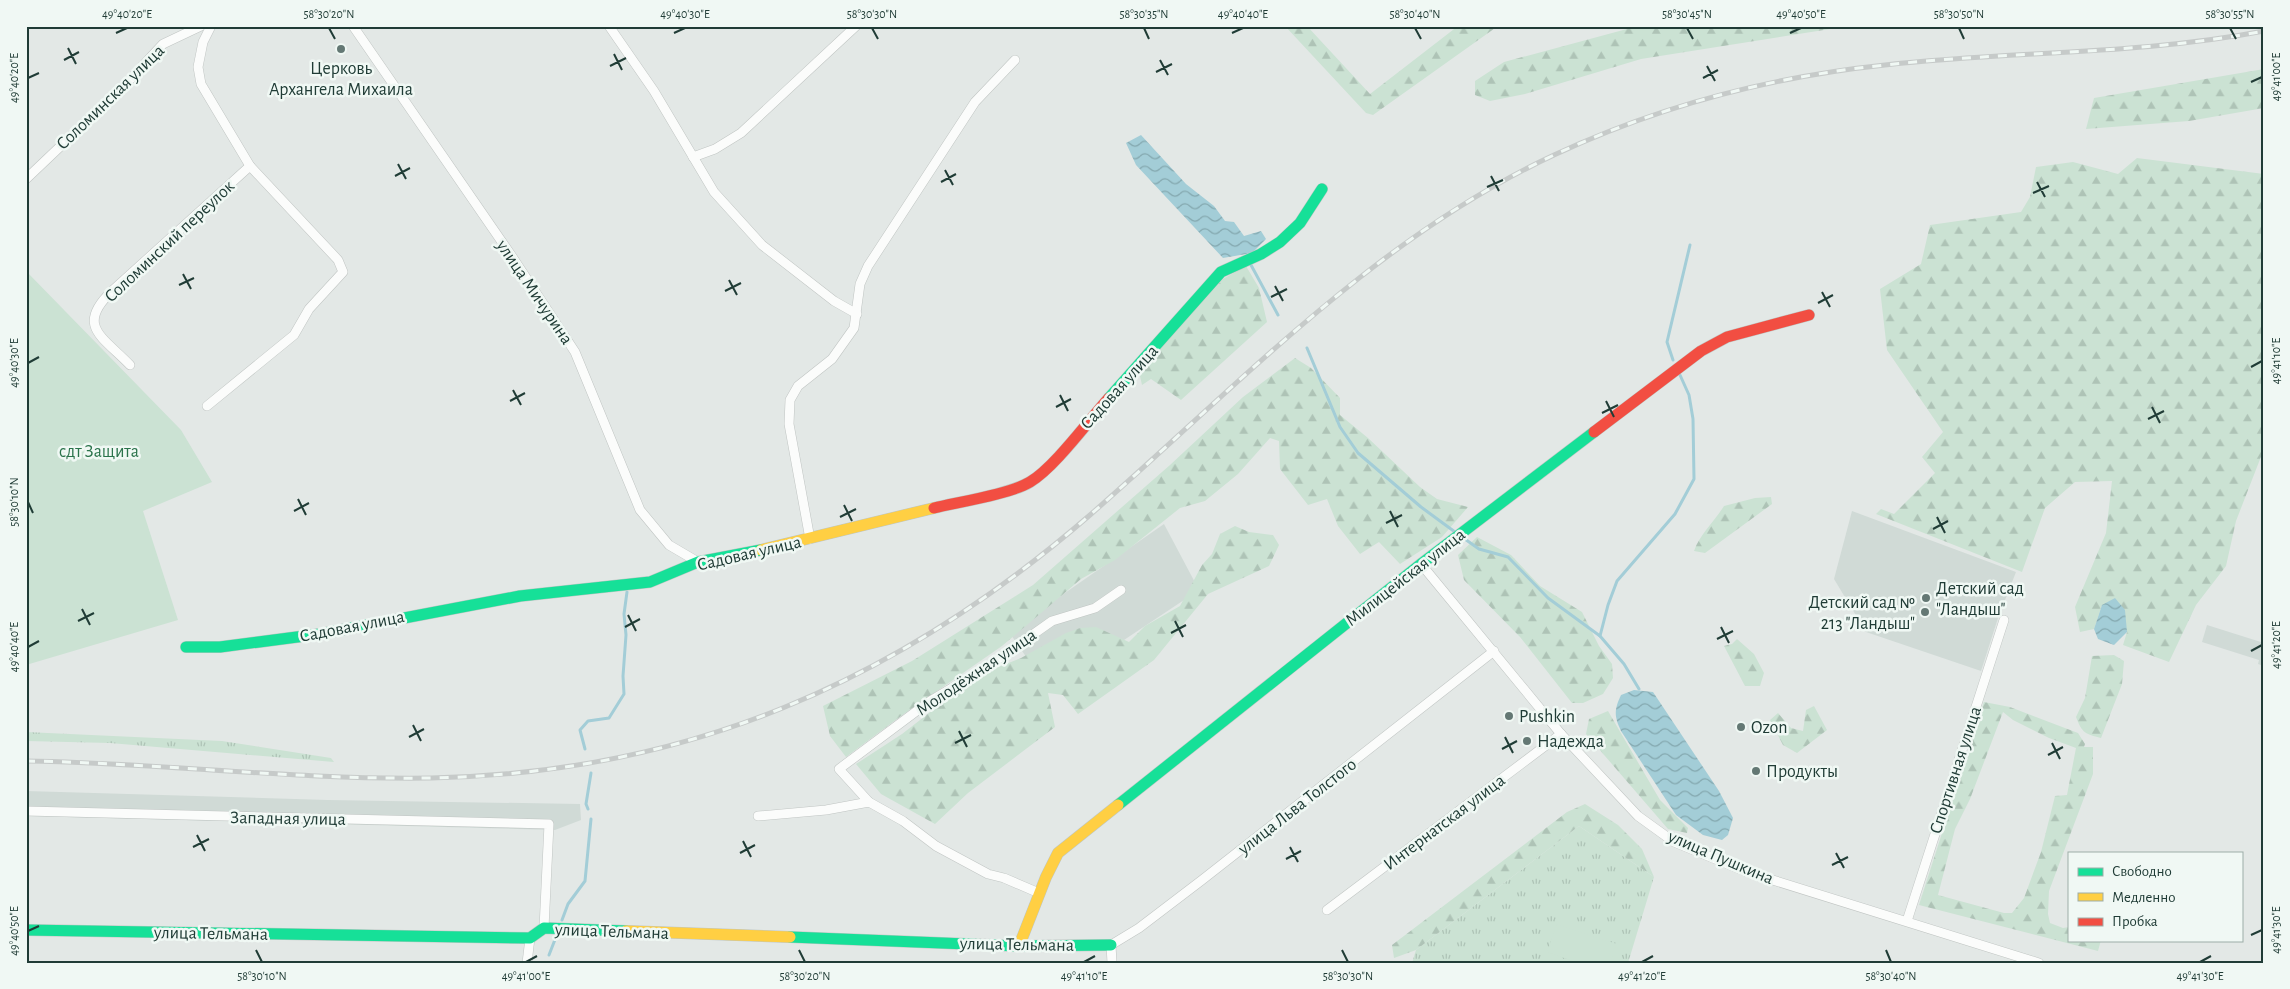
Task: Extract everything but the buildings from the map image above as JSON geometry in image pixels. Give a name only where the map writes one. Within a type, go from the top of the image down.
[{"type":"street","name":"Соломинская улица","points":[[26,179],[125,85],[163,44],[201,26]]},
{"type":"street","points":[[207,406],[294,335],[309,309],[343,272],[338,260],[250,166],[200,84],[198,67],[203,42],[211,26]]},
{"type":"street","name":"улица Мичурина","points":[[353,26],[511,255],[575,352],[640,510],[669,545],[698,562]]},
{"type":"street","points":[[609,26],[654,92],[714,192],[762,245],[834,301],[857,314]]},
{"type":"street","points":[[693,157],[715,149],[741,133],[856,26]]},
{"type":"street","points":[[810,539],[789,424],[790,400],[798,386],[832,359],[854,328],[860,284],[868,266],[975,102],[1015,60]]},
{"type":"street","name":"Соломинский переулок","points":[[130,365],[95,329],[93,317],[96,309],[112,291],[250,166]]},
{"type":"street","name":"Садовая улица","points":[[186,647],[220,647],[320,634],[520,596],[650,582],[698,562],[722,559],[810,539],[1011,489],[1030,482],[1046,469],[1221,272],[1255,258],[1284,238],[1296,227],[1322,189]]},
{"type":"street","name":"Милицейская улица","points":[[1019,946],[1039,893],[1058,854],[1421,564],[1705,348],[1727,337],[1809,315]]},
{"type":"street","name":"улица Пушкина","points":[[1421,564],[1561,734],[1638,816],[1674,842],[1748,872],[2039,963]]},
{"type":"street","name":"Молодёжная улица","points":[[869,802],[839,769],[930,701],[987,667],[1052,621],[1095,608],[1121,590]]},
{"type":"street","name":"Спортивная улица","points":[[1907,921],[2004,620]]},
{"type":"street","name":"улица Льва Толстого","points":[[1111,944],[1139,928],[1494,651]]},
{"type":"street","name":"Интернатская улица","points":[[1328,910],[1561,734]]},
{"type":"street","points":[[758,816],[826,810],[869,802],[903,821],[936,846],[988,874],[1004,878],[1039,893]]},
{"type":"street","name":"Западная улица","points":[[26,811],[550,824],[544,928]]},
{"type":"street","name":"улица Тельмана","points":[[26,930],[530,938],[544,928],[1019,946],[1111,944]]},
{"type":"street","points":[[527,963],[530,938]]},
{"type":"street","points":[[1111,944],[1112,963]]},
{"type":"shaded area","name":"Детский сад \"Ландыш\"","points":[[1852,511],[2016,572],[1998,618],[1981,671],[1866,632],[1834,579]]},
{"type":"shaded area","points":[[1164,524],[1199,590],[1049,690],[1009,632]]},
{"type":"shaded area","points":[[2207,625],[2264,643],[2264,666],[2258,664],[2259,660],[2202,642]]},
{"type":"shaded area","points":[[26,791],[328,800],[580,804],[581,820],[555,830],[26,816]]},
{"type":"green space","points":[[1285,26],[1307,26],[1370,94],[1458,26],[1498,26],[1373,115],[1366,113]]},
{"type":"green space","points":[[1638,26],[1849,26],[1641,59],[1525,94],[1490,101],[1475,95],[1475,81],[1504,62]]},
{"type":"green space","points":[[2264,69],[2264,108],[2189,121],[2086,129],[2094,98]]},
{"type":"green space","points":[[2137,158],[2264,174],[2264,449],[2236,521],[2226,566],[2196,605],[2169,662],[2123,645],[2127,632],[2102,605],[2094,629],[2080,632],[2075,607],[2106,533],[2112,481],[2075,482],[2045,508],[2022,572],[1876,514],[1881,509],[1894,514],[1935,473],[1922,457],[1943,432],[1887,350],[1880,289],[1921,264],[1930,225],[2021,212],[2030,197],[2036,167],[2073,162],[2118,174]]},
{"type":"green space","points":[[1246,266],[1259,288],[1267,322],[1181,400],[1151,379],[1142,385],[1139,372],[1223,279]]},
{"type":"green space","name":"сдт Защита","points":[[26,271],[181,430],[212,482],[143,511],[178,620],[26,665]]},
{"type":"green space","points":[[1295,358],[1311,368],[1340,398],[1340,415],[1368,438],[1420,487],[1437,499],[1468,507],[1442,537],[1400,564],[1379,542],[1360,554],[1338,526],[1327,499],[1308,505],[1280,469],[1279,441],[1270,438],[1238,474],[1205,501],[1180,508],[1115,560],[1081,579],[1002,646],[901,716],[846,757],[830,736],[823,706],[912,661],[1033,585],[1170,465],[1243,397]]},
{"type":"green space","points":[[1771,497],[1772,504],[1705,553],[1694,551],[1703,534],[1724,506],[1755,498]]},
{"type":"green space","points":[[1235,526],[1249,532],[1273,535],[1279,545],[1269,566],[1208,594],[1154,660],[1078,714],[1063,695],[1048,693],[1055,727],[968,793],[935,824],[881,794],[856,764],[902,734],[978,675],[1021,658],[1066,633],[1080,628],[1096,627],[1129,642],[1145,626],[1180,606],[1202,565],[1212,554],[1220,534]]},
{"type":"green space","points":[[1477,537],[1511,555],[1540,586],[1582,612],[1599,646],[1612,664],[1613,678],[1603,694],[1583,703],[1572,703],[1520,637],[1464,580],[1458,555]]},
{"type":"green space","points":[[1737,639],[1754,654],[1764,673],[1760,686],[1745,686],[1724,646],[1732,644]]},
{"type":"green space","points":[[2114,655],[2124,661],[2122,684],[2101,738],[2085,732],[2076,717],[2085,698],[2092,656]]},
{"type":"green space","points":[[1984,702],[2010,707],[2078,733],[2085,744],[2084,747],[2093,747],[2093,774],[2049,891],[2048,914],[2050,923],[2063,928],[2068,927],[2068,942],[2100,942],[2098,951],[1919,905]],"holes":[[[2003,712],[2013,720],[2049,738],[2076,748],[2067,795],[2055,796],[2041,852],[2024,898],[2012,913],[2004,913],[1938,895],[1955,829],[1970,799]]]},
{"type":"green space","points":[[1814,706],[1827,730],[1797,753],[1783,745],[1770,720],[1778,713],[1791,728],[1803,731],[1806,710]]},
{"type":"green space","points":[[1608,711],[1660,800],[1688,828],[1687,833],[1668,829],[1586,734],[1589,719]]},
{"type":"green space","points":[[26,732],[222,741],[331,758],[334,762],[110,743],[26,741]]},
{"type":"green space","points":[[1585,804],[1618,825],[1642,849],[1654,877],[1579,826],[1416,950],[1394,958],[1392,945],[1567,812]]},
{"type":"green space","points":[[1579,826],[1654,877],[1628,963],[1412,963],[1416,950]]},
{"type":"green space","points":[[1557,924],[1617,944],[1610,963],[1578,963],[1547,952]]},
{"type":"water","points":[[1141,135],[1186,184],[1214,206],[1225,221],[1234,222],[1244,236],[1261,231],[1266,239],[1252,253],[1223,258],[1136,165],[1126,143]]},
{"type":"water","points":[[2115,598],[2125,610],[2127,632],[2114,645],[2098,639],[2094,629],[2102,605]]},
{"type":"water","points":[[1634,690],[1653,692],[1719,791],[1733,818],[1728,835],[1722,840],[1703,835],[1676,815],[1621,731],[1616,717],[1617,705],[1621,695]]},
{"type":"waterway","points":[[1673,360],[1667,342],[1690,245]]},
{"type":"waterway","points":[[1251,265],[1278,315]]},
{"type":"waterway","points":[[1307,348],[1340,427],[1358,453],[1421,507],[1455,532]]},
{"type":"waterway","points":[[1600,636],[1608,605],[1617,581],[1675,514],[1694,479],[1693,419],[1689,395],[1680,375]]},
{"type":"waterway","points":[[1462,537],[1479,549],[1508,557],[1548,598],[1600,636],[1624,664],[1639,689]]},
{"type":"waterway","points":[[585,749],[580,730],[588,721],[609,718],[624,694],[623,676],[626,635],[624,614],[627,592]]},
{"type":"waterway","points":[[588,809],[586,804],[591,773]]},
{"type":"waterway","points":[[562,920],[568,904],[585,881],[591,819]]},
{"type":"waterway","points":[[549,955],[556,937]]},
{"type":"railway","points":[[26,761],[77,762],[279,774],[431,778],[525,772],[615,758],[702,737],[784,707],[864,670],[942,626],[1017,574],[1090,515],[1254,367],[1367,272],[1426,229],[1488,189],[1554,155],[1634,122],[1675,108],[1716,96],[1800,77],[1885,65],[1980,57],[2122,49],[2217,39],[2264,31]]},
{"type":"traffic: fast","points":[[1109,398],[1221,272],[1261,254],[1280,242],[1300,223],[1322,189]]},
{"type":"traffic: fast","points":[[1118,805],[1421,564],[1594,432]]},
{"type":"traffic: fast","points":[[186,647],[220,647],[320,634],[520,596],[650,582],[698,562],[761,550]]},
{"type":"traffic: fast","points":[[26,930],[530,938],[544,928],[626,931]]},
{"type":"traffic: fast","points":[[790,937],[1019,946],[1111,945]]},
{"type":"traffic: slow","points":[[761,550],[934,508]]},
{"type":"traffic: slow","points":[[1019,946],[1046,877],[1058,853],[1118,805]]},
{"type":"traffic: slow","points":[[626,931],[790,937]]},
{"type":"traffic: jam","points":[[1594,432],[1701,351],[1727,337],[1809,315]]},
{"type":"traffic: jam","points":[[934,508],[997,494],[1030,482],[1050,466],[1109,398]]},
{"type":"place","name":"Церковь Архангела Михаила","points":[[341,49]]},
{"type":"place","name":"Детский сад \"Ландыш\"","points":[[1926,598]]},
{"type":"place","name":"Детский сад № 213 \"Ландыш\"","points":[[1925,612]]},
{"type":"place","name":"Pushkin","points":[[1509,716]]},
{"type":"place","name":"Ozon","points":[[1741,727]]},
{"type":"place","name":"Надежда","points":[[1527,741]]},
{"type":"place","name":"Продукты","points":[[1756,771]]}]
